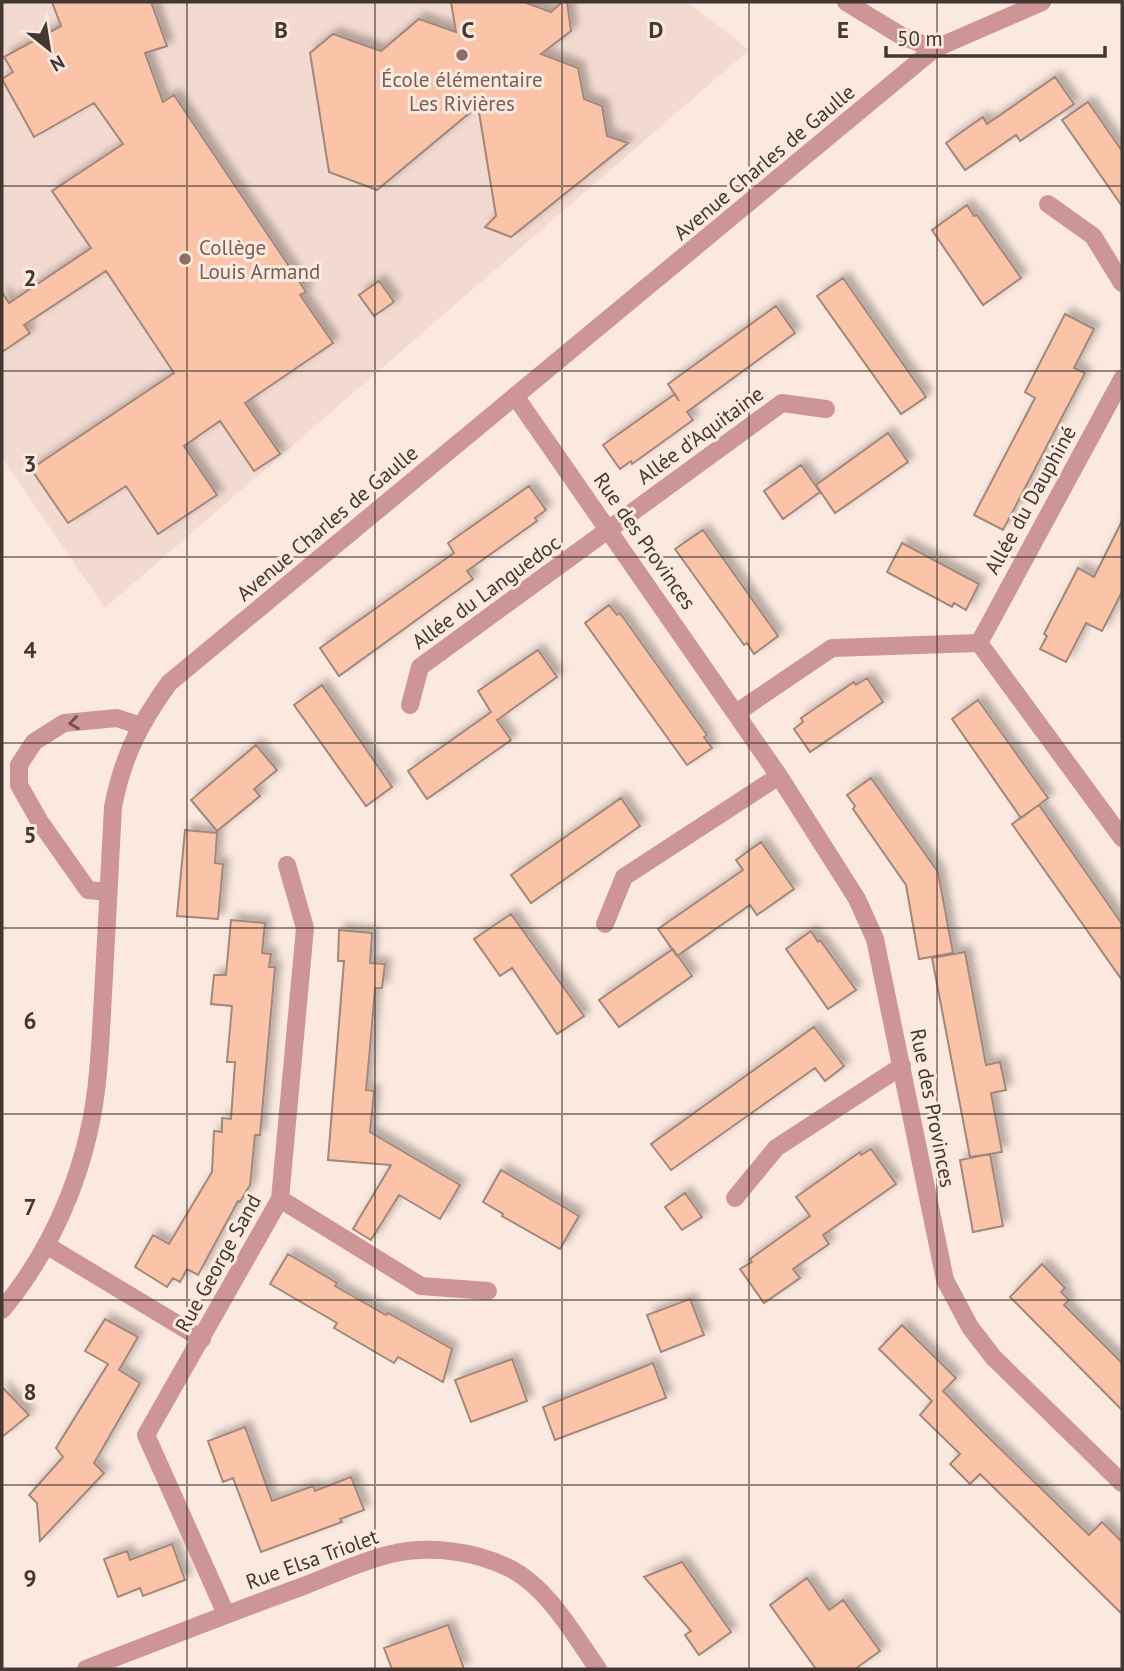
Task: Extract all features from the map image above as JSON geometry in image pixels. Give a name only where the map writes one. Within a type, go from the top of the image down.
[{"type":"street","points":[[846,2],[900,35],[934,49]]},
{"type":"street","name":"Avenue Charles de Gaulle","points":[[2,1310],[20,1289],[46,1245],[81,1163],[98,1074],[115,797],[119,777],[141,726],[169,683],[934,49],[1042,2]]},
{"type":"street","points":[[1048,204],[1093,236],[1122,283]]},
{"type":"street","name":"Allée du Dauphiné","points":[[979,643],[1122,379]]},
{"type":"street","name":"Rue des Provinces","points":[[516,396],[779,776],[857,899],[875,939],[945,1280],[970,1327],[993,1357],[1122,1483]]},
{"type":"street","name":"Allée d'Aquitaine","points":[[609,530],[782,403],[826,409]]},
{"type":"street","name":"Allée du Languedoc","points":[[410,705],[420,667],[609,530]]},
{"type":"street","points":[[736,713],[832,648],[979,643],[1122,838]]},
{"type":"street","points":[[108,892],[88,890],[40,822],[19,785],[19,765],[34,742],[64,723],[117,719],[141,726]]},
{"type":"street","points":[[605,924],[624,877],[779,776]]},
{"type":"street","name":"Rue George Sand","points":[[226,1614],[146,1435],[280,1199],[306,928],[287,865]]},
{"type":"street","points":[[735,1198],[776,1148],[902,1066]]},
{"type":"street","points":[[280,1199],[421,1286],[488,1291]]},
{"type":"street","points":[[46,1245],[202,1339]]},
{"type":"street","name":"Rue Elsa Triolet","points":[[86,1669],[392,1553],[440,1550],[477,1556],[512,1569],[533,1584],[598,1669]]},
{"type":"shaded area","name":"Collège Louis Armand","points":[[2,2],[688,2],[749,50],[105,608],[2,458]]},
{"type":"building","points":[[52,2],[151,2],[167,46],[145,53],[163,102],[174,95],[306,292],[300,295],[333,343],[245,403],[280,454],[254,471],[220,421],[184,446],[217,495],[158,534],[126,486],[68,523],[31,469],[174,373],[106,271],[24,325],[30,333],[2,352],[2,292],[9,303],[91,248],[52,191],[123,144],[94,103],[34,137],[2,79],[13,72],[4,57],[61,26]]},
{"type":"building","points":[[451,2],[524,2],[551,12],[562,2],[567,2],[571,31],[541,54],[578,68],[584,99],[602,106],[607,136],[628,143],[511,237],[485,227],[496,216],[478,106],[377,190],[329,172],[310,53],[333,34],[381,51],[419,19],[456,32]]},
{"type":"building","points":[[1055,77],[1074,104],[1020,141],[1016,135],[965,170],[946,143],[983,117],[987,124]]},
{"type":"building","points":[[1088,102],[1122,151],[1122,206],[1062,120]]},
{"type":"building","points":[[967,205],[1021,278],[983,305],[932,230]]},
{"type":"building","points":[[843,278],[926,397],[901,414],[817,296]]},
{"type":"building","points":[[379,281],[394,302],[374,316],[359,295]]},
{"type":"building","points":[[776,306],[795,333],[687,412],[693,420],[632,464],[631,461],[620,469],[603,445],[675,394],[668,384]]},
{"type":"building","points":[[1065,314],[1094,329],[1074,368],[1085,373],[1003,530],[974,515],[1035,398],[1025,392]]},
{"type":"building","points":[[888,433],[908,462],[835,513],[816,485]]},
{"type":"building","points":[[801,465],[820,492],[783,519],[764,491]]},
{"type":"building","points":[[529,486],[546,510],[535,518],[537,521],[467,571],[473,579],[339,676],[320,648],[454,553],[448,543]]},
{"type":"building","points":[[1122,521],[1122,592],[1102,631],[1086,623],[1066,662],[1040,649],[1047,636],[1044,634],[1078,568],[1094,577]]},
{"type":"building","points":[[703,530],[778,636],[754,654],[747,643],[744,645],[675,549]]},
{"type":"building","points":[[902,543],[979,584],[966,610],[954,603],[952,607],[887,572]]},
{"type":"building","points":[[609,605],[617,615],[620,613],[707,735],[704,737],[712,748],[687,765],[585,623]]},
{"type":"building","points":[[538,650],[557,677],[497,720],[511,740],[427,799],[408,771],[491,712],[478,691]]},
{"type":"building","points":[[867,678],[883,702],[810,752],[794,729],[803,722],[801,718],[854,682],[856,685]]},
{"type":"building","points":[[322,685],[392,787],[366,806],[294,705]]},
{"type":"building","points":[[978,700],[1048,798],[1021,818],[952,719]]},
{"type":"building","points":[[256,745],[277,770],[254,789],[260,796],[217,831],[191,800]]},
{"type":"building","points":[[871,778],[938,872],[953,953],[919,959],[906,885],[853,809],[855,806],[847,795]]},
{"type":"building","points":[[621,798],[640,826],[531,903],[511,875]]},
{"type":"building","points":[[1039,805],[1122,924],[1122,980],[1012,824]]},
{"type":"building","points":[[185,830],[217,833],[215,863],[223,864],[218,919],[177,916]]},
{"type":"building","points":[[761,842],[794,889],[757,915],[750,905],[677,956],[658,929],[743,870],[736,860]]},
{"type":"building","points":[[511,914],[584,1016],[557,1034],[512,968],[500,976],[474,939]]},
{"type":"building","points":[[231,920],[265,923],[262,953],[271,954],[269,967],[275,967],[260,1135],[255,1135],[250,1185],[240,1202],[238,1201],[198,1275],[187,1269],[180,1282],[173,1278],[167,1287],[135,1267],[153,1235],[169,1244],[212,1172],[214,1131],[222,1132],[222,1118],[231,1119],[235,1062],[227,1062],[232,1006],[211,1004],[214,975],[226,975]]},
{"type":"building","points":[[339,930],[372,933],[370,963],[385,964],[382,988],[375,988],[366,1090],[374,1091],[370,1132],[460,1185],[440,1219],[399,1195],[371,1240],[353,1229],[391,1165],[328,1160],[344,961],[338,961]]},
{"type":"building","points":[[811,931],[856,990],[828,1009],[786,949]]},
{"type":"building","points":[[673,949],[692,976],[619,1027],[599,1000]]},
{"type":"building","points":[[965,952],[986,1065],[1000,1062],[1006,1090],[991,1093],[1002,1152],[970,1157],[932,958]]},
{"type":"building","points":[[814,1027],[844,1066],[825,1081],[815,1068],[671,1170],[651,1144]]},
{"type":"building","points":[[871,1149],[896,1184],[823,1235],[829,1244],[793,1269],[800,1278],[764,1303],[740,1269],[810,1216],[796,1197],[860,1152],[861,1155]]},
{"type":"building","points":[[990,1154],[1003,1226],[973,1232],[960,1160]]},
{"type":"building","points":[[501,1170],[579,1216],[560,1249],[483,1202]]},
{"type":"building","points":[[685,1193],[702,1217],[682,1230],[665,1207]]},
{"type":"building","points":[[288,1254],[337,1283],[335,1286],[452,1349],[443,1382],[398,1357],[394,1363],[334,1328],[337,1323],[270,1284]]},
{"type":"building","points":[[1042,1264],[1065,1288],[1061,1292],[1069,1300],[1064,1305],[1122,1363],[1122,1410],[1010,1297]]},
{"type":"building","points":[[690,1299],[704,1335],[661,1352],[647,1315]]},
{"type":"building","points":[[105,1319],[138,1337],[119,1370],[140,1383],[94,1463],[104,1473],[40,1541],[37,1503],[29,1495],[63,1457],[56,1448],[108,1364],[85,1351]]},
{"type":"building","points":[[902,1325],[956,1378],[943,1391],[983,1432],[1089,1535],[1102,1522],[1122,1542],[1122,1614],[980,1474],[970,1484],[950,1464],[960,1454],[920,1415],[932,1401],[879,1349]]},
{"type":"building","points":[[512,1359],[527,1401],[471,1422],[455,1380]]},
{"type":"building","points":[[653,1363],[666,1398],[555,1440],[543,1407]]},
{"type":"building","points":[[2,1387],[29,1415],[2,1437]]},
{"type":"building","points":[[245,1427],[272,1501],[313,1486],[315,1491],[351,1477],[364,1510],[340,1519],[342,1522],[261,1552],[233,1478],[223,1482],[208,1441]]},
{"type":"building","points":[[172,1544],[185,1580],[143,1596],[140,1588],[118,1597],[104,1559],[127,1551],[130,1560]]},
{"type":"building","points":[[682,1562],[731,1632],[699,1655],[685,1635],[691,1631],[644,1577]]},
{"type":"building","points":[[807,1578],[829,1610],[843,1600],[880,1651],[855,1669],[816,1669],[770,1605]]},
{"type":"building","points":[[448,1625],[464,1669],[392,1669],[384,1648]]},
{"type":"place","name":"École élémentaire Les Rivières","points":[[462,55]]},
{"type":"place","name":"Collège Louis Armand","points":[[185,259]]}]
